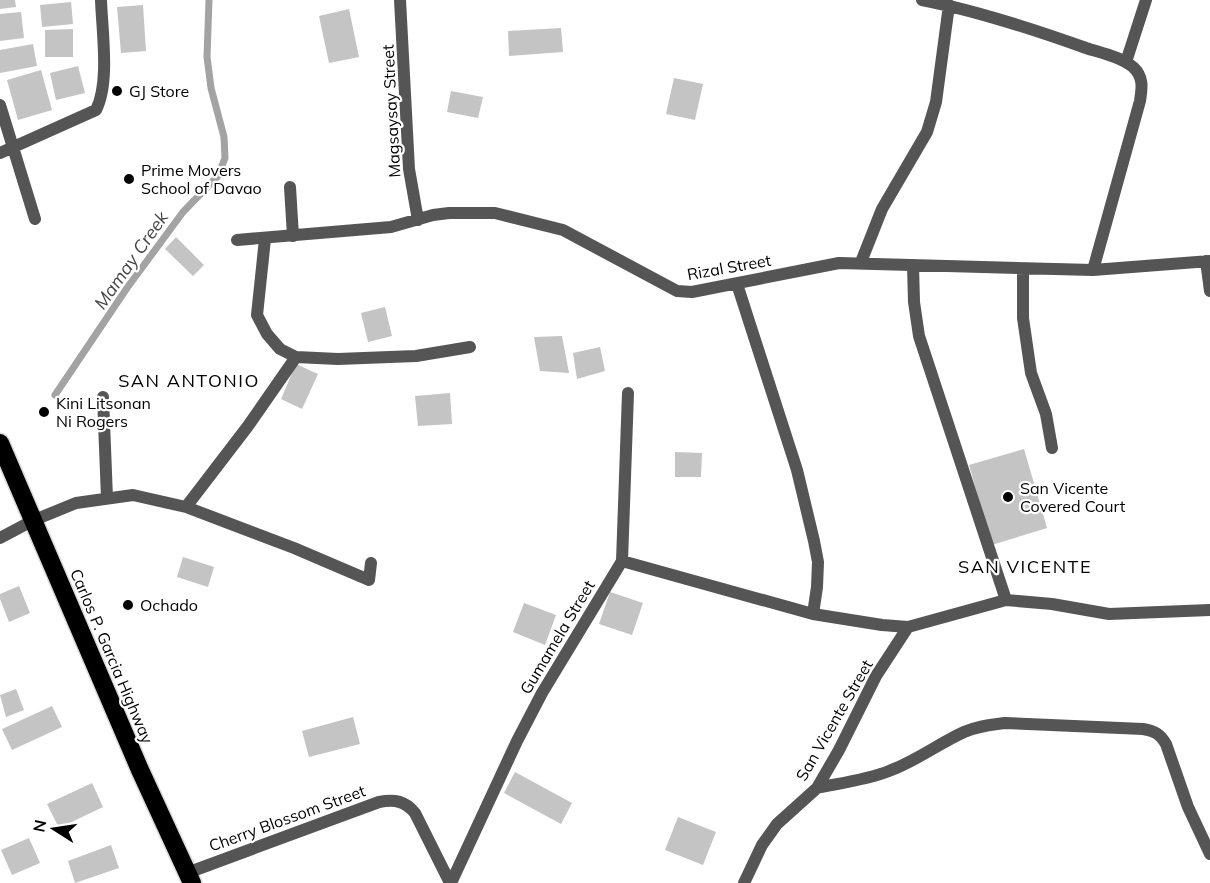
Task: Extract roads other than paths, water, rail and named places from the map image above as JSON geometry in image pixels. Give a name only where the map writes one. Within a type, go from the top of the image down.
[{"type":"highway","name":"Carlos P. Garcia Highway","points":[[0,443],[140,770],[190,878]]},
{"type":"street","points":[[0,153],[96,110],[100,102],[104,80],[101,0]]},
{"type":"street","name":"Magsaysay Street","points":[[400,0],[409,169],[418,220]]},
{"type":"street","points":[[922,0],[949,5],[1020,26],[1126,62],[1140,76],[1142,86],[1094,270]]},
{"type":"street","points":[[1126,62],[1146,0]]},
{"type":"street","points":[[861,262],[882,209],[927,132],[936,102],[949,5]]},
{"type":"street","points":[[0,105],[35,219]]},
{"type":"street","points":[[290,187],[292,236]]},
{"type":"street","name":"Rizal Street","points":[[237,240],[391,227],[449,213],[495,213],[563,230],[677,291],[692,292],[839,262],[1094,270],[1208,261]]},
{"type":"street","points":[[265,239],[257,315],[267,334],[280,349],[296,357],[338,359],[416,356],[470,347]]},
{"type":"street","points":[[1208,261],[1210,291]]},
{"type":"street","points":[[913,266],[914,302],[919,336],[1006,600]]},
{"type":"street","points":[[1023,269],[1023,318],[1031,373],[1046,414],[1052,448]]},
{"type":"street","points":[[737,284],[796,470],[814,541],[818,579],[813,614]]},
{"type":"street","points":[[186,507],[248,426],[296,357]]},
{"type":"street","name":"Gumamela Street","points":[[451,883],[517,741],[542,693],[622,561],[628,393]]},
{"type":"street","points":[[104,397],[107,498]]},
{"type":"street","points":[[0,538],[32,521],[76,503],[133,495],[186,507],[294,548],[369,580],[370,562]]},
{"type":"street","points":[[622,561],[813,614],[908,627],[1006,600],[1052,604],[1109,614],[1210,610]]},
{"type":"street","name":"San Vicente Street","points":[[744,883],[762,844],[772,831],[817,788],[876,676],[908,627]]},
{"type":"street","points":[[817,788],[889,771],[982,726],[1005,723],[1130,727],[1153,731],[1162,736],[1188,807],[1210,854]]},
{"type":"street","name":"Cherry Blossom Street","points":[[190,878],[379,802],[398,801],[408,804],[416,813],[451,883]]},
{"type":"waterway","name":"Mamay Creek","points":[[55,395],[127,288],[183,212],[218,176],[225,158],[224,137],[211,88],[207,57],[209,0]]},
{"type":"place","name":"GJ Store","points":[[117,91]]},
{"type":"place","name":"Prime Movers School of Davao","points":[[129,179]]},
{"type":"place","name":"Kini Litsonan Ni Rogers","points":[[44,412]]},
{"type":"place","name":"San Vicente Covered Court","points":[[1008,497]]},
{"type":"place","name":"Ochado","points":[[128,605]]},
{"type":"district","name":"SAN ANTONIO","points":[[189,380]]},
{"type":"district","name":"SAN VICENTE","points":[[1025,566]]}]
